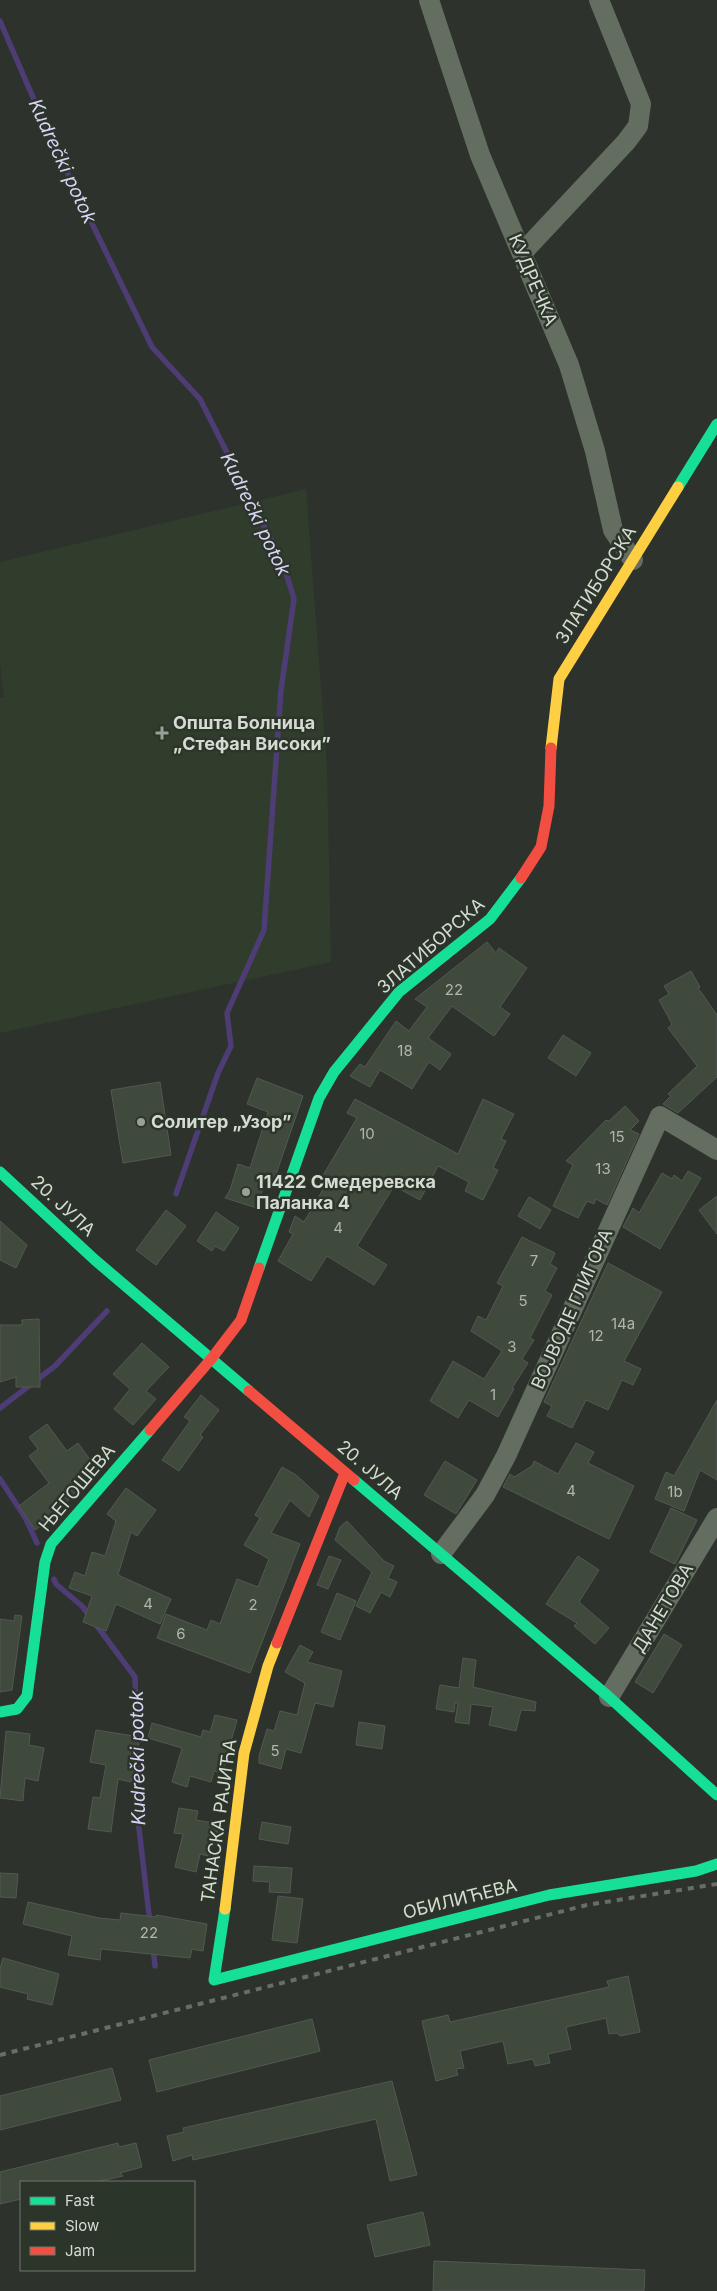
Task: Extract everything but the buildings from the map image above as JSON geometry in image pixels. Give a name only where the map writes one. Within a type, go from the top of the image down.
[{"type":"street","name":"КУДРЕЧКА","points":[[429,0],[480,155],[570,365],[595,451],[613,530],[633,560]]},
{"type":"street","points":[[523,252],[626,142],[638,126],[641,104],[599,0]]},
{"type":"street","name":"ЗЛАТИБОРСКА","points":[[212,1358],[241,1320],[319,1098],[334,1072],[399,992],[490,919],[510,895],[541,847],[549,806],[552,730],[559,678],[717,424]]},
{"type":"street","name":"ВОЈВОДЕ ГЛИГОРА","points":[[441,1554],[480,1501],[504,1461],[660,1116],[717,1150]]},
{"type":"street","name":"20. ЈУЛА","points":[[0,1172],[95,1260],[609,1697],[717,1795]]},
{"type":"street","name":"ЊЕГОШЕВА","points":[[0,1712],[17,1708],[27,1696],[45,1562],[51,1544],[212,1358]]},
{"type":"street","name":"ТАНАСКА РАЈИЋА","points":[[214,1980],[232,1864],[244,1752],[268,1666],[346,1473]]},
{"type":"street","name":"ДАНЕТОВА","points":[[609,1697],[717,1518]]},
{"type":"street","name":"ОБИЛИЋЕВА","points":[[214,1980],[549,1895],[696,1871],[717,1864]]},
{"type":"shaded area","name":"Општа Болница „Стефан Високи”","points":[[306,489],[327,767],[331,962],[0,1033],[0,698],[4,697],[0,664],[0,562]]},
{"type":"waterway","name":"Kudrečki potok","points":[[0,21],[51,139],[152,347],[200,399],[284,566],[294,599],[281,690],[264,930],[227,1013],[231,1046],[218,1073],[176,1194]]},
{"type":"waterway","name":"Kudrečki potok","points":[[0,1408],[55,1366],[107,1311]]},
{"type":"waterway","name":"Kudrečki potok","points":[[0,1479],[26,1519],[37,1543]]},
{"type":"waterway","name":"Kudrečki potok","points":[[54,1579],[56,1584],[82,1606],[135,1677],[138,1820],[150,1923]]},
{"type":"waterway","name":"Kudrečki potok","points":[[153,1947],[155,1966]]},
{"type":"railway","points":[[0,2055],[587,1905],[717,1884]]},
{"type":"traffic: fast","points":[[678,487],[717,424]]},
{"type":"traffic: fast","points":[[259,1268],[319,1098],[334,1072],[399,992],[490,919],[521,878]]},
{"type":"traffic: fast","points":[[0,1172],[95,1260],[249,1391]]},
{"type":"traffic: fast","points":[[0,1712],[17,1709],[27,1696],[45,1562],[51,1544],[150,1430]]},
{"type":"traffic: fast","points":[[354,1480],[609,1697],[717,1795]]},
{"type":"traffic: fast","points":[[225,1909],[214,1980],[549,1895],[696,1871],[717,1864]]},
{"type":"traffic: slow","points":[[551,748],[559,679],[678,487]]},
{"type":"traffic: slow","points":[[225,1909],[244,1753],[268,1666],[277,1643]]},
{"type":"traffic: jam","points":[[521,878],[541,847],[549,806],[551,748]]},
{"type":"traffic: jam","points":[[150,1430],[212,1358],[241,1320],[259,1268]]},
{"type":"traffic: jam","points":[[249,1391],[354,1480]]},
{"type":"traffic: jam","points":[[277,1643],[345,1473]]},
{"type":"place","name":"Општа Болница „Стефан Високи”","points":[[162,733]]},
{"type":"place","name":"Солитер „Узор”","points":[[141,1122]]},
{"type":"place","name":"11422 Смедеревска Паланка 4","points":[[246,1192]]}]
